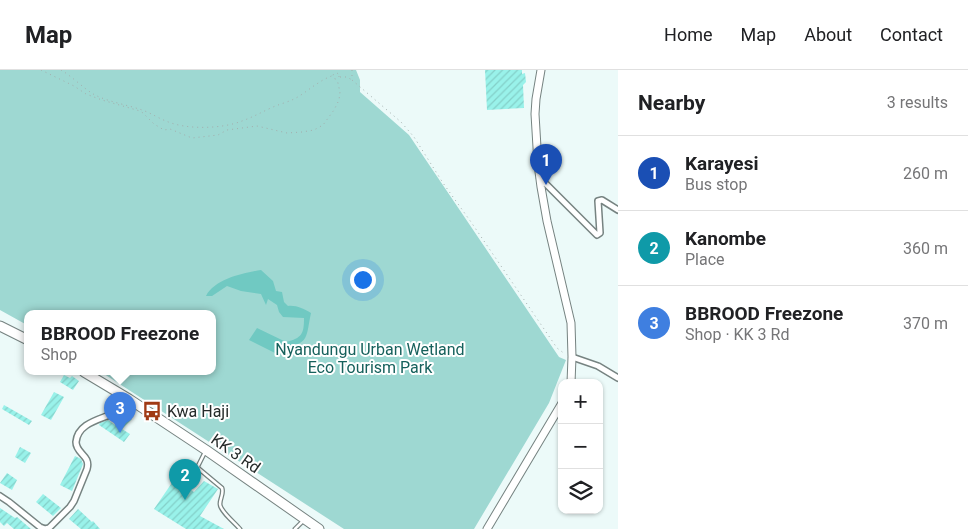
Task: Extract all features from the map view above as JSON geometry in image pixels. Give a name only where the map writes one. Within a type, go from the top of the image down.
[{"type":"highway","points":[[0,326],[24,338]]},
{"type":"highway","name":"KK 3 Rd","points":[[89,375],[206,450],[319,529]]},
{"type":"main road","points":[[541,70],[535,114],[540,178],[571,322],[571,379]]},
{"type":"main road","points":[[487,529],[558,410]]},
{"type":"street","points":[[540,178],[597,235],[600,233],[598,201],[602,200],[618,210]]},
{"type":"street","points":[[572,357],[598,366],[618,378]]},
{"type":"street","points":[[0,496],[40,527],[48,528],[74,501],[87,469],[86,458],[77,448],[78,436],[90,423],[119,410],[129,399]]},
{"type":"lane","points":[[206,450],[198,468],[222,488],[221,509],[240,529]]},
{"type":"lane","points":[[296,529],[304,519]]},
{"type":"path","points":[[41,70],[86,94],[140,111],[154,124],[164,130],[170,129],[192,138],[218,134],[227,130],[257,126],[287,133],[314,130],[323,125],[334,110],[339,100],[340,92],[339,75],[337,73],[293,100],[230,126],[194,127],[178,125],[145,110],[96,96],[61,70]]},
{"type":"path","points":[[352,70],[352,80]]},
{"type":"path","points":[[334,75],[334,78],[347,77],[352,80],[401,122],[414,136],[443,183],[557,348],[572,357]]},
{"type":"green space","name":"Nyandungu Urban Wetland Eco Tourism Park","points":[[0,70],[356,70],[360,80],[360,92],[409,135],[559,357],[566,360],[549,403],[474,529],[344,529],[106,375],[216,375],[216,310],[24,310],[24,323],[0,310]]},
{"type":"shaded area","points":[[261,270],[273,281],[276,291],[282,292],[284,302],[288,306],[297,307],[311,313],[305,338],[298,344],[283,346],[277,354],[249,340],[257,328],[286,342],[296,339],[303,332],[304,318],[283,317],[277,305],[268,299],[266,305],[261,294],[241,291],[227,286],[212,296],[206,296],[210,290],[223,281],[238,275]]},
{"type":"building","points":[[485,70],[522,70],[522,74],[525,73],[526,82],[523,85],[524,108],[487,110]]},
{"type":"building","points":[[64,375],[70,378],[72,376],[79,381],[73,390],[60,382]]},
{"type":"building","points":[[54,392],[64,397],[51,420],[41,415]]},
{"type":"building","points":[[4,405],[32,421],[29,425],[2,409]]},
{"type":"building","points":[[127,414],[132,419],[122,429],[130,434],[124,442],[99,425],[108,420],[115,425]]},
{"type":"building","points":[[20,447],[31,453],[25,463],[15,457]]},
{"type":"building","points":[[75,456],[81,459],[83,464],[72,491],[60,485]]},
{"type":"building","points":[[7,473],[17,480],[12,490],[0,483]]},
{"type":"building","points":[[178,474],[187,478],[184,485],[194,492],[204,481],[218,489],[200,516],[224,529],[186,529],[154,509]]},
{"type":"building","points":[[43,494],[61,508],[53,516],[36,502]]},
{"type":"building","points":[[0,508],[15,518],[17,517],[31,529],[14,529],[7,523],[4,526],[0,522]]},
{"type":"building","points":[[78,509],[100,529],[81,529],[69,519]]},
{"type":"place","name":"Karayesi","points":[[546,185]]},
{"type":"place","name":"Kwa Haji","points":[[152,411]]},
{"type":"place","name":"BBROOD Freezone","points":[[120,433]]},
{"type":"place","name":"Kanombe","points":[[185,500]]}]
